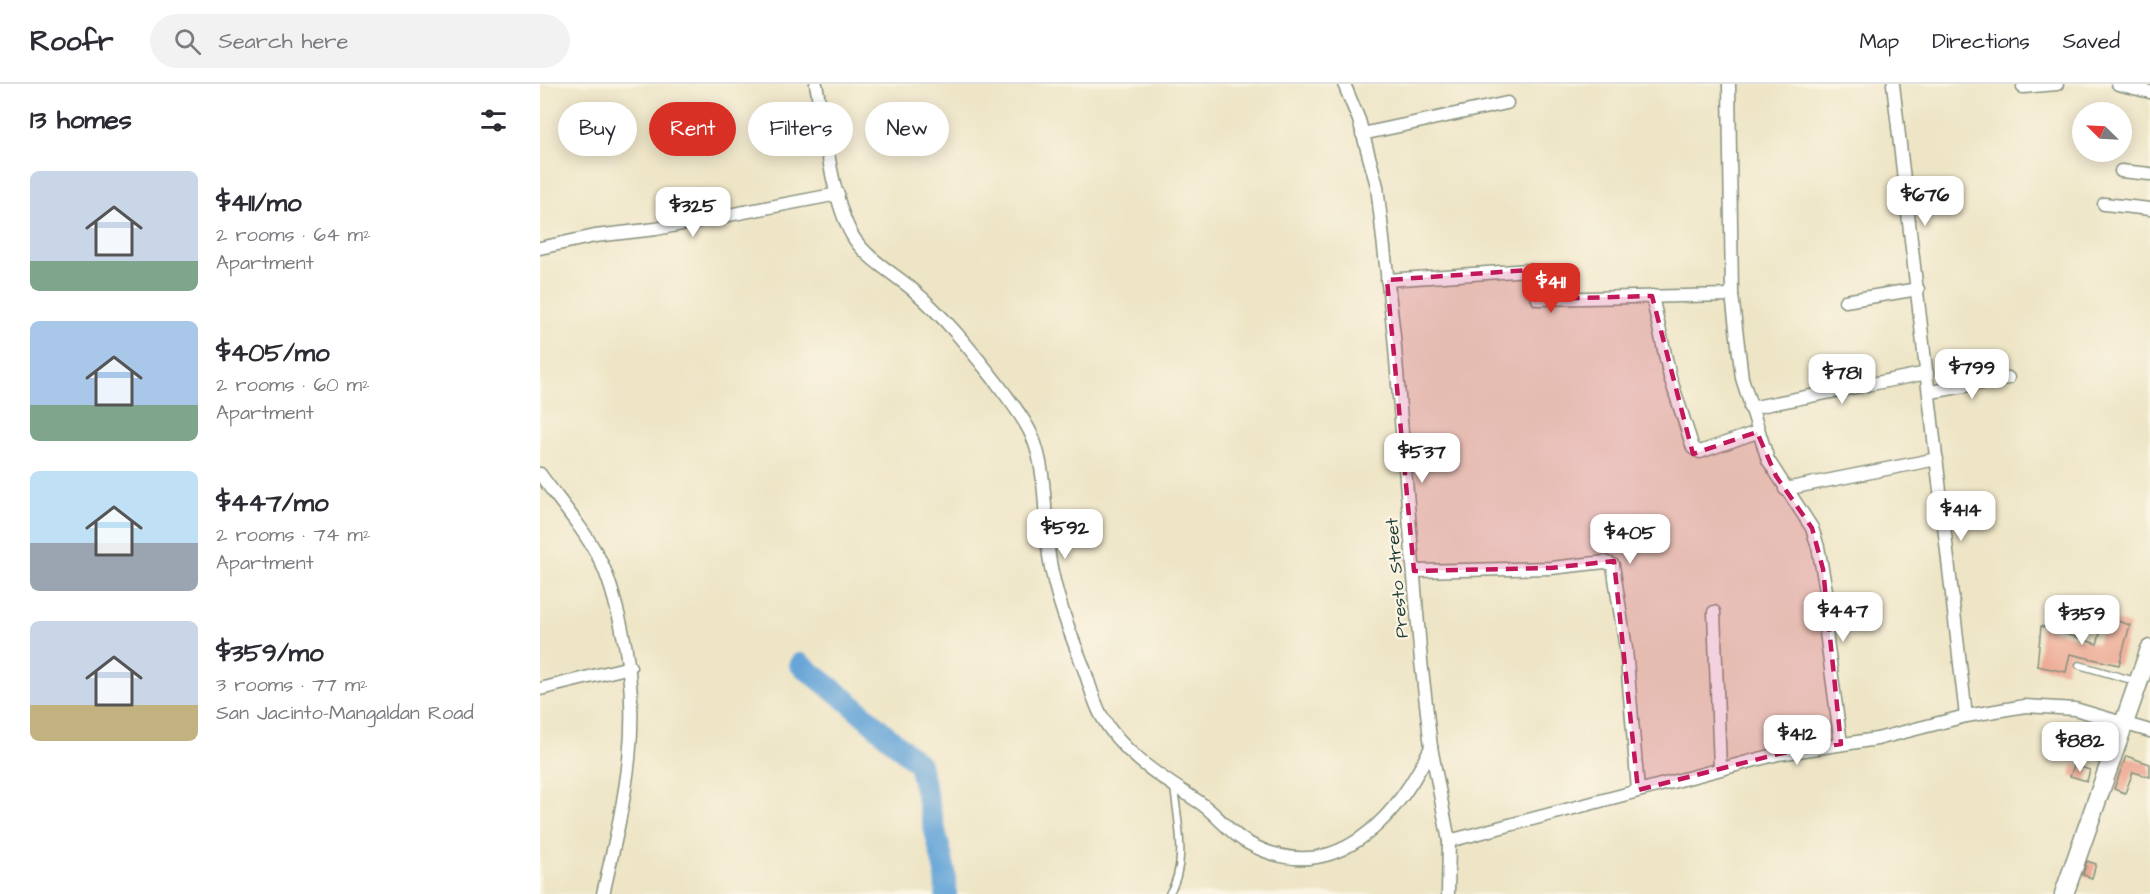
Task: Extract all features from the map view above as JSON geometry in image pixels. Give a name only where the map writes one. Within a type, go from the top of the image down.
[{"type":"main road","points":[[2064,894],[2150,649]]},
{"type":"street","points":[[816,84],[838,194],[852,235],[861,249],[913,290],[953,327],[1005,394],[1032,437],[1038,457],[1050,558],[1058,597],[1100,713],[1127,748],[1212,811],[1246,843],[1279,855],[1324,856],[1358,841],[1385,818],[1415,781],[1431,747]]},
{"type":"street","name":"Presto Street","points":[[1344,84],[1377,186],[1431,747],[1449,841],[1448,894]]},
{"type":"street","points":[[1729,84],[1732,295],[1738,355],[1750,408],[1768,460],[1812,528],[1823,568],[1826,632],[1841,744]]},
{"type":"street","points":[[1893,84],[1966,716]]},
{"type":"street","points":[[2023,87],[2057,84]]},
{"type":"street","points":[[2118,84],[2150,92]]},
{"type":"street","points":[[1362,134],[1506,104]]},
{"type":"street","points":[[2121,171],[2150,174]]},
{"type":"street","points":[[540,248],[595,236],[656,229],[838,194]]},
{"type":"street","points":[[2104,204],[2150,209]]},
{"type":"street","points":[[1387,280],[1528,270],[1538,299],[1732,295]]},
{"type":"street","points":[[1845,301],[1918,289]]},
{"type":"street","points":[[1652,296],[1670,377],[1692,448],[1700,452],[1757,432]]},
{"type":"street","points":[[1750,408],[1927,373]]},
{"type":"street","points":[[1930,392],[2008,378]]},
{"type":"street","points":[[1785,489],[1937,459]]},
{"type":"street","points":[[540,474],[600,559],[612,588],[630,667],[632,729],[627,792],[603,894]]},
{"type":"street","points":[[1414,572],[1551,568],[1605,562],[1613,565],[1626,650],[1638,790]]},
{"type":"street","points":[[1714,612],[1720,768]]},
{"type":"street","points":[[540,689],[630,667]]},
{"type":"street","points":[[1449,841],[1720,768],[1811,748],[1905,734],[1966,716],[2025,706],[2075,709],[2126,722],[2150,731]]},
{"type":"lane","points":[[2079,664],[2139,682]]},
{"type":"lane","points":[[2053,744],[2111,762]]},
{"type":"lane","points":[[1169,894],[1178,879],[1180,865],[1174,785]]},
{"type":"highlighted area","points":[[1529,270],[1538,299],[1652,296],[1693,454],[1757,432],[1776,476],[1812,528],[1823,569],[1841,744],[1778,754],[1638,790],[1614,561],[1551,568],[1414,571],[1387,280]]},
{"type":"building","points":[[2105,617],[2130,625],[2119,665],[2070,654],[2066,672],[2037,666],[2041,626],[2097,644]]},
{"type":"building","points":[[2126,756],[2150,764],[2150,777],[2133,772],[2125,793],[2114,789]]},
{"type":"building","points":[[2074,765],[2090,770],[2087,781],[2070,776]]},
{"type":"building","points":[[2087,861],[2096,864],[2092,878],[2083,875]]},
{"type":"waterway","points":[[800,664],[850,703],[919,764],[945,872],[946,894]]}]
